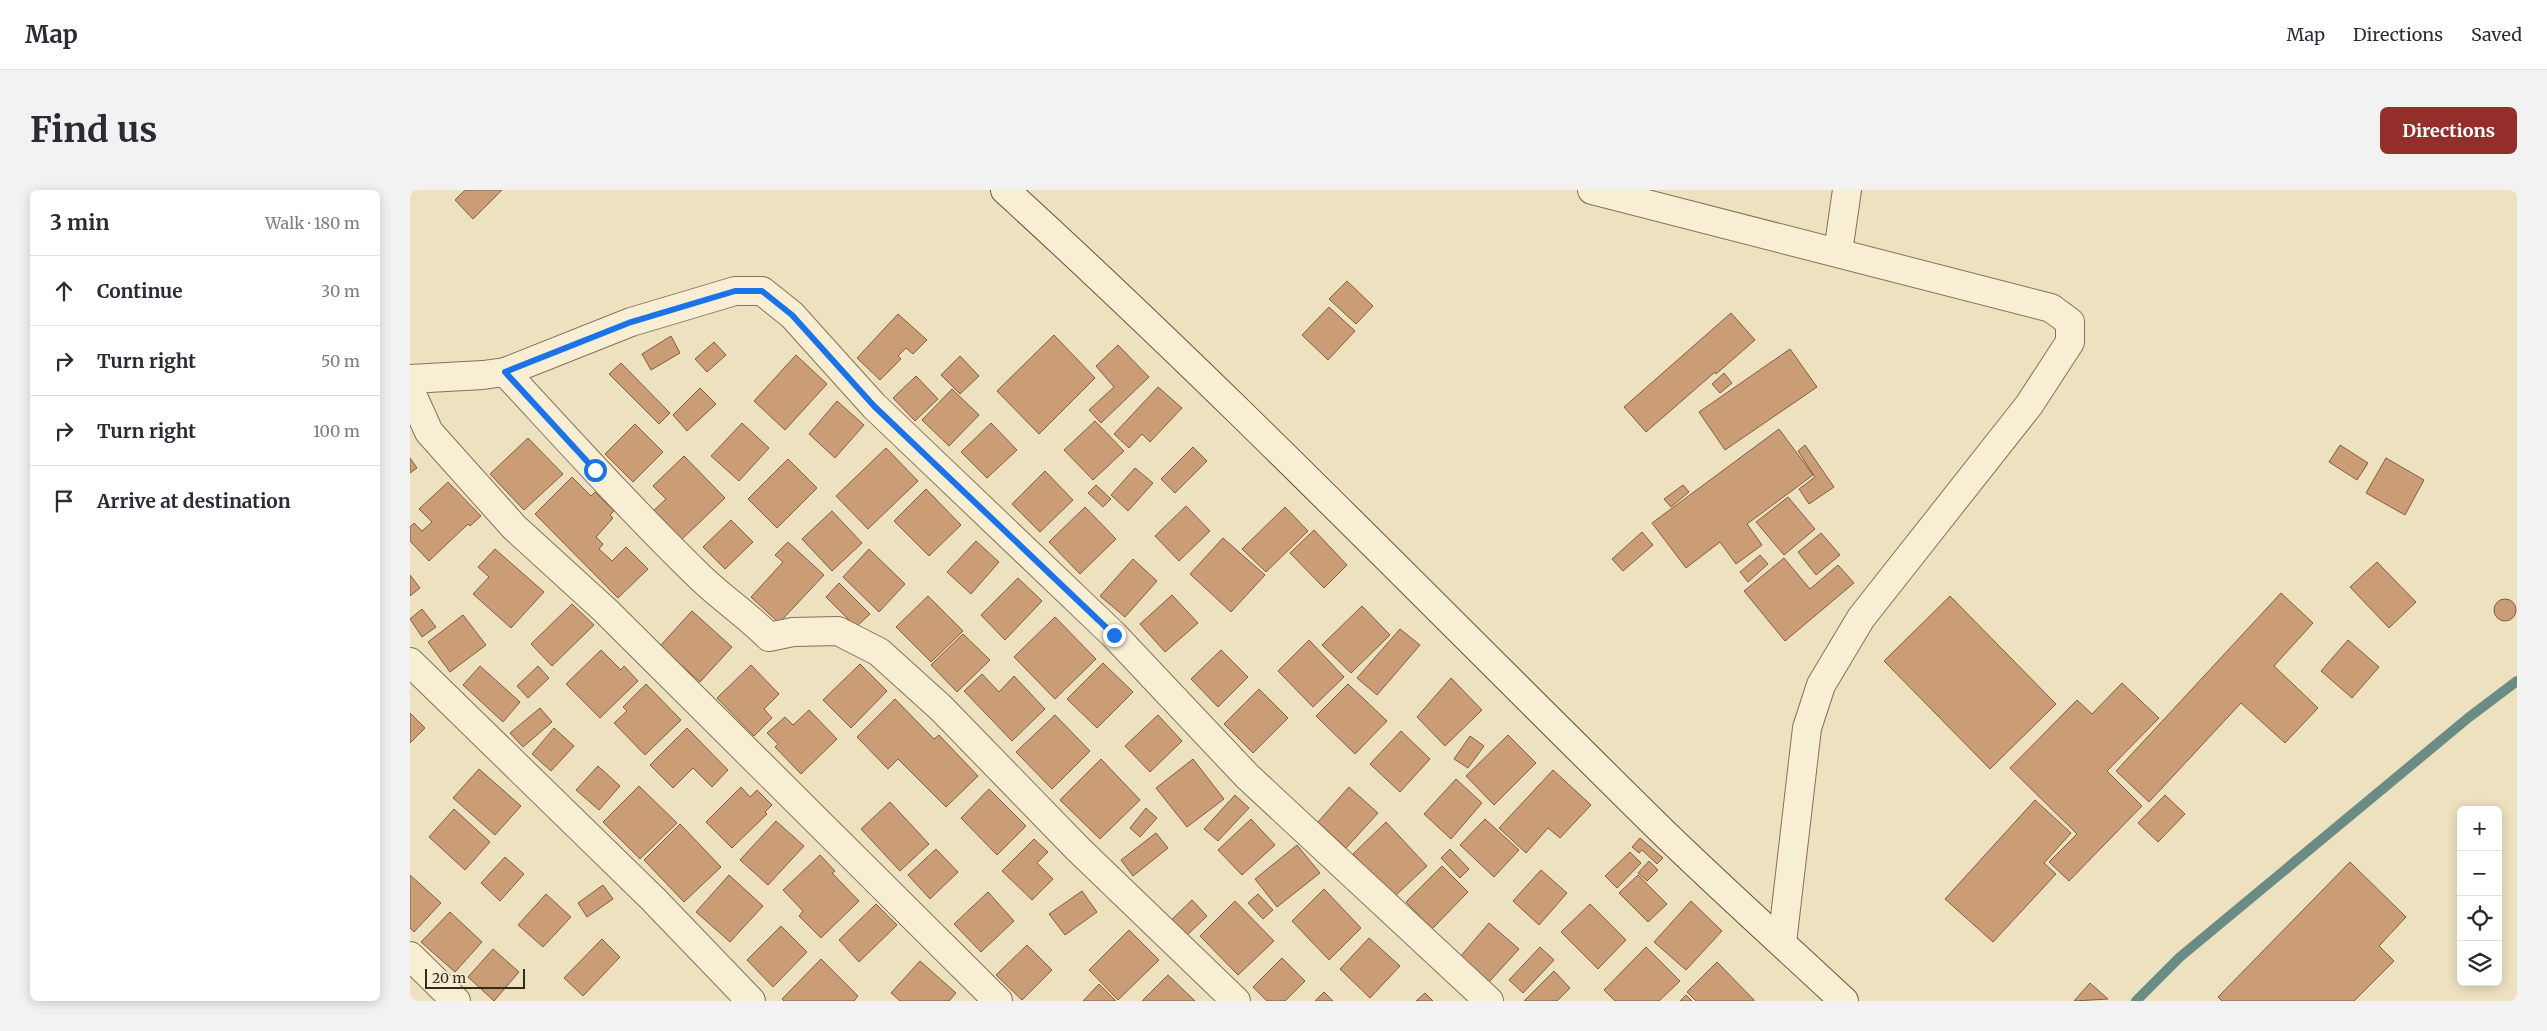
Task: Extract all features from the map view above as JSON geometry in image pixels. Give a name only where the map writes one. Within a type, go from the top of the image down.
[{"type":"street","points":[[1005,190],[1097,274],[1353,523],[1665,834],[1844,1001]]},
{"type":"street","points":[[1592,190],[2051,308],[2070,322],[2070,342],[2029,405],[1860,618],[1821,685],[1807,728],[1782,943]]},
{"type":"street","points":[[1838,252],[1847,190]]},
{"type":"street","points":[[410,379],[505,372],[631,322],[735,291],[762,291],[792,315],[874,406],[1114,635],[1247,776],[1489,1001]]},
{"type":"street","points":[[505,372],[595,470],[700,577],[728,603],[748,616],[769,637],[793,632],[838,631],[879,652],[941,708],[1078,849],[1236,1001]]},
{"type":"street","points":[[410,390],[429,432],[514,527],[606,611],[998,1001]]},
{"type":"street","points":[[410,662],[654,899],[751,1001]]},
{"type":"street","points":[[410,956],[456,1001]]},
{"type":"building","points":[[465,190],[502,190],[473,219],[455,200]]},
{"type":"building","points":[[1347,281],[1373,306],[1356,324],[1329,299]]},
{"type":"building","points":[[1329,307],[1355,331],[1328,360],[1302,335]]},
{"type":"building","points":[[1731,313],[1755,340],[1646,432],[1624,407]]},
{"type":"building","points":[[898,314],[927,340],[913,354],[906,348],[898,356],[901,359],[880,380],[857,358]]},
{"type":"building","points":[[1054,335],[1095,378],[1039,434],[997,391]]},
{"type":"building","points":[[671,336],[680,353],[651,370],[642,354]]},
{"type":"building","points":[[714,342],[726,355],[707,372],[695,359]]},
{"type":"building","points":[[1118,345],[1149,377],[1101,423],[1089,410],[1114,387],[1096,366]]},
{"type":"building","points":[[1790,349],[1817,387],[1725,450],[1699,412]]},
{"type":"building","points":[[796,355],[827,384],[785,430],[754,401]]},
{"type":"building","points":[[960,356],[979,376],[960,394],[941,375]]},
{"type":"building","points":[[621,363],[670,413],[659,424],[609,374]]},
{"type":"building","points":[[1724,373],[1732,383],[1720,393],[1712,384]]},
{"type":"building","points":[[916,376],[938,399],[915,421],[893,398]]},
{"type":"building","points":[[1158,387],[1182,408],[1150,442],[1142,434],[1129,448],[1114,434]]},
{"type":"building","points":[[700,388],[716,404],[687,431],[673,415]]},
{"type":"building","points":[[952,389],[979,415],[949,446],[922,420]]},
{"type":"building","points":[[837,401],[864,425],[835,458],[809,434]]},
{"type":"building","points":[[1095,421],[1124,451],[1093,480],[1064,450]]},
{"type":"building","points":[[742,423],[769,448],[739,481],[711,456]]},
{"type":"building","points":[[991,423],[1017,450],[987,478],[961,452]]},
{"type":"building","points":[[635,424],[663,452],[633,482],[605,454]]},
{"type":"building","points":[[1779,429],[1813,475],[1747,524],[1762,545],[1736,564],[1720,542],[1686,568],[1652,523]]},
{"type":"building","points":[[528,438],[563,474],[524,510],[490,474]]},
{"type":"building","points":[[1805,445],[1834,487],[1809,504],[1799,489],[1815,477],[1798,451]]},
{"type":"building","points":[[2340,445],[2368,463],[2357,480],[2329,462]]},
{"type":"building","points":[[1193,447],[1207,461],[1175,493],[1161,479]]},
{"type":"building","points":[[886,448],[918,481],[868,529],[836,496]]},
{"type":"building","points":[[684,456],[725,498],[679,542],[651,513],[666,499],[653,486]]},
{"type":"building","points":[[410,458],[417,468],[410,473]]},
{"type":"building","points":[[2386,458],[2424,480],[2405,515],[2366,493]]},
{"type":"building","points":[[788,459],[817,488],[777,528],[748,499]]},
{"type":"building","points":[[1135,468],[1153,483],[1128,511],[1111,495]]},
{"type":"building","points":[[1045,471],[1073,500],[1040,532],[1012,504]]},
{"type":"building","points":[[572,477],[591,496],[595,492],[614,511],[610,515],[613,518],[596,537],[603,544],[599,549],[612,561],[626,547],[648,569],[618,598],[535,514]]},
{"type":"building","points":[[448,482],[481,516],[470,526],[468,524],[429,561],[410,541],[410,527],[414,523],[422,531],[432,522],[419,509]]},
{"type":"building","points":[[1096,485],[1111,499],[1103,507],[1088,493]]},
{"type":"building","points":[[1683,485],[1689,492],[1671,507],[1664,499]]},
{"type":"building","points":[[926,489],[961,525],[929,556],[894,521]]},
{"type":"building","points":[[1788,497],[1815,529],[1784,555],[1756,522]]},
{"type":"building","points":[[1186,506],[1210,531],[1179,561],[1155,536]]},
{"type":"building","points":[[1085,507],[1116,539],[1080,574],[1049,542]]},
{"type":"building","points":[[1285,507],[1308,531],[1266,572],[1242,549]]},
{"type":"building","points":[[832,511],[862,543],[832,571],[802,539]]},
{"type":"building","points":[[731,520],[753,542],[725,569],[703,547]]},
{"type":"building","points":[[1314,530],[1347,565],[1324,588],[1290,553]]},
{"type":"building","points":[[1642,532],[1653,545],[1623,571],[1612,559]]},
{"type":"building","points":[[1821,533],[1840,555],[1816,575],[1798,552]]},
{"type":"building","points":[[1223,538],[1265,575],[1231,612],[1190,574]]},
{"type":"building","points":[[976,541],[999,562],[971,594],[947,572]]},
{"type":"building","points":[[788,542],[824,575],[779,623],[751,597],[783,562],[775,555]]},
{"type":"building","points":[[495,549],[544,592],[511,628],[473,594],[489,577],[478,567]]},
{"type":"building","points":[[869,549],[905,584],[879,612],[843,577]]},
{"type":"building","points":[[1760,555],[1768,564],[1748,582],[1740,572]]},
{"type":"building","points":[[1784,558],[1810,589],[1838,565],[1854,583],[1785,641],[1744,591]]},
{"type":"building","points":[[1133,559],[1157,581],[1125,617],[1100,596]]},
{"type":"building","points":[[2377,562],[2416,602],[2389,628],[2350,587]]},
{"type":"building","points":[[410,575],[420,588],[410,596]]},
{"type":"building","points":[[1018,578],[1042,601],[1005,640],[981,615]]},
{"type":"building","points":[[839,583],[870,614],[856,627],[826,597]]},
{"type":"building","points":[[2281,593],[2313,623],[2274,666],[2318,708],[2285,743],[2241,703],[2149,802],[2116,771]]},
{"type":"building","points":[[1172,595],[1198,623],[1165,652],[1140,624]]},
{"type":"building","points":[[928,596],[963,631],[931,662],[896,627]]},
{"type":"building","points":[[1950,596],[2056,704],[1990,769],[1884,661]]},
{"type":"building","points":[[2505,599],[2513,602],[2516,610],[2513,618],[2505,621],[2497,618],[2494,610],[2497,602]]},
{"type":"building","points":[[572,604],[594,625],[552,666],[531,644]]},
{"type":"building","points":[[1362,606],[1390,635],[1351,673],[1322,645]]},
{"type":"building","points":[[422,609],[436,627],[422,637],[410,619]]},
{"type":"building","points":[[692,611],[732,647],[700,682],[660,646]]},
{"type":"building","points":[[463,615],[486,645],[450,672],[428,642]]},
{"type":"building","points":[[1055,617],[1096,659],[1055,699],[1014,657]]},
{"type":"building","points":[[1400,629],[1420,645],[1377,695],[1357,678]]},
{"type":"building","points":[[963,634],[990,660],[957,692],[931,665]]},
{"type":"building","points":[[1309,640],[1344,677],[1313,707],[1278,671]]},
{"type":"building","points":[[2348,640],[2379,667],[2352,698],[2321,671]]},
{"type":"building","points":[[601,650],[621,670],[624,666],[638,681],[600,718],[566,684]]},
{"type":"building","points":[[1221,650],[1248,677],[1218,707],[1191,679]]},
{"type":"building","points":[[1103,663],[1133,692],[1097,728],[1067,699]]},
{"type":"building","points":[[860,664],[887,691],[851,728],[823,700]]},
{"type":"building","points":[[751,665],[779,694],[764,709],[772,718],[754,736],[717,698]]},
{"type":"building","points":[[480,666],[520,702],[503,722],[463,685]]},
{"type":"building","points":[[538,666],[549,678],[528,698],[517,686]]},
{"type":"building","points":[[982,674],[999,692],[1014,676],[1045,709],[1012,741],[964,691]]},
{"type":"building","points":[[1451,678],[1482,710],[1445,746],[1417,717]]},
{"type":"building","points":[[2122,683],[2159,718],[2107,771],[2142,806],[2069,881],[2049,862],[2077,834],[2010,768],[2077,700],[2092,714]]},
{"type":"building","points":[[646,684],[681,720],[645,755],[614,723],[627,711],[623,707]]},
{"type":"building","points":[[1348,684],[1387,721],[1355,754],[1316,716]]},
{"type":"building","points":[[1259,689],[1288,718],[1253,753],[1224,724]]},
{"type":"building","points":[[895,699],[934,739],[939,735],[978,776],[946,807],[898,759],[888,769],[857,737]]},
{"type":"building","points":[[540,708],[552,722],[523,747],[510,733]]},
{"type":"building","points":[[809,710],[837,739],[801,774],[775,747],[778,744],[767,733],[785,717],[793,725]]},
{"type":"building","points":[[410,713],[425,728],[410,743]]},
{"type":"building","points":[[1055,715],[1090,751],[1052,789],[1016,752]]},
{"type":"building","points":[[1158,715],[1182,741],[1150,772],[1125,746]]},
{"type":"building","points":[[554,728],[574,746],[551,771],[532,754]]},
{"type":"building","points":[[687,728],[728,770],[712,787],[693,768],[673,788],[650,765]]},
{"type":"building","points":[[1401,731],[1430,759],[1400,792],[1370,764]]},
{"type":"building","points":[[1508,735],[1536,763],[1494,805],[1466,776]]},
{"type":"building","points":[[1470,736],[1484,746],[1468,768],[1454,759]]},
{"type":"building","points":[[1101,759],[1140,800],[1100,839],[1060,800]]},
{"type":"building","points":[[1193,759],[1224,799],[1187,827],[1156,788]]},
{"type":"building","points":[[598,766],[620,786],[599,810],[576,790]]},
{"type":"building","points":[[479,769],[521,806],[495,835],[453,798]]},
{"type":"building","points":[[1553,770],[1591,805],[1560,838],[1548,828],[1526,853],[1499,828]]},
{"type":"building","points":[[1456,779],[1482,803],[1451,839],[1424,814]]},
{"type":"building","points":[[639,786],[677,823],[640,859],[603,822]]},
{"type":"building","points":[[741,787],[750,797],[757,790],[772,805],[765,812],[767,814],[732,848],[706,822]]},
{"type":"building","points":[[1349,787],[1378,813],[1346,848],[1318,822]]},
{"type":"building","points":[[989,789],[1026,826],[997,855],[961,818]]},
{"type":"building","points":[[1235,795],[1249,808],[1218,841],[1204,829]]},
{"type":"building","points":[[2165,795],[2185,814],[2158,842],[2138,823]]},
{"type":"building","points":[[2035,800],[2071,833],[2044,863],[2056,874],[1993,942],[1945,899]]},
{"type":"building","points":[[890,802],[929,844],[900,871],[861,829]]},
{"type":"building","points":[[1146,808],[1157,818],[1140,837],[1130,828]]},
{"type":"building","points":[[454,809],[490,842],[465,870],[429,837]]},
{"type":"building","points":[[1251,819],[1275,845],[1242,875],[1218,850]]},
{"type":"building","points":[[1485,819],[1519,850],[1494,877],[1460,845]]},
{"type":"building","points":[[776,821],[804,846],[768,885],[740,860]]},
{"type":"building","points":[[1386,822],[1427,866],[1394,897],[1353,854]]},
{"type":"building","points":[[680,824],[721,867],[684,902],[644,860]]},
{"type":"building","points":[[1156,833],[1168,848],[1133,876],[1121,860]]},
{"type":"building","points":[[1640,838],[1663,858],[1657,864],[1642,850],[1639,853],[1632,847]]},
{"type":"building","points":[[1034,839],[1048,852],[1037,863],[1053,879],[1032,900],[1002,871]]},
{"type":"building","points":[[1297,845],[1320,873],[1277,907],[1255,879]]},
{"type":"building","points":[[936,849],[958,872],[930,899],[908,875]]},
{"type":"building","points":[[1450,849],[1469,869],[1460,878],[1441,858]]},
{"type":"building","points":[[1630,852],[1641,863],[1617,888],[1605,876]]},
{"type":"building","points":[[820,855],[835,871],[832,873],[859,901],[821,938],[799,916],[803,911],[783,890]]},
{"type":"building","points":[[505,857],[524,874],[500,901],[481,883]]},
{"type":"building","points":[[1649,861],[1658,870],[1647,881],[1638,873]]},
{"type":"building","points":[[2350,862],[2406,917],[2379,946],[2394,961],[2354,1001],[2222,1001],[2218,997]]},
{"type":"building","points":[[1442,866],[1468,892],[1432,929],[1406,902]]},
{"type":"building","points":[[1541,870],[1567,893],[1539,925],[1513,901]]},
{"type":"building","points":[[410,875],[441,903],[414,932],[410,928]]},
{"type":"building","points":[[729,875],[763,906],[730,942],[696,912]]},
{"type":"building","points":[[1638,875],[1667,904],[1648,922],[1619,893]]},
{"type":"building","points":[[603,885],[613,899],[587,917],[578,903]]},
{"type":"building","points":[[1324,889],[1361,928],[1329,960],[1292,921]]},
{"type":"building","points":[[1082,891],[1097,912],[1065,935],[1049,914]]},
{"type":"building","points":[[988,892],[1014,921],[981,952],[954,924]]},
{"type":"building","points":[[546,894],[571,917],[543,947],[518,925]]},
{"type":"building","points":[[1258,894],[1273,910],[1263,919],[1248,903]]},
{"type":"building","points":[[1192,900],[1207,916],[1183,939],[1167,924]]},
{"type":"building","points":[[1235,901],[1274,941],[1238,975],[1200,936]]},
{"type":"building","points":[[1691,901],[1722,931],[1686,970],[1654,942]]},
{"type":"building","points":[[876,904],[897,925],[859,962],[839,940]]},
{"type":"building","points":[[1590,904],[1626,940],[1598,969],[1561,932]]},
{"type":"building","points":[[450,912],[482,942],[455,972],[421,942]]},
{"type":"building","points":[[1489,923],[1519,949],[1489,982],[1460,957]]},
{"type":"building","points":[[781,926],[807,952],[773,987],[747,960]]},
{"type":"building","points":[[1129,930],[1159,960],[1118,1000],[1089,970]]},
{"type":"building","points":[[1369,938],[1400,966],[1370,998],[1340,969]]},
{"type":"building","points":[[602,939],[620,957],[583,996],[564,978]]},
{"type":"building","points":[[1027,945],[1052,970],[1022,1000],[996,975]]},
{"type":"building","points":[[1540,947],[1554,960],[1523,993],[1509,980]]},
{"type":"building","points":[[1646,947],[1680,981],[1659,1001],[1615,1001],[1604,990]]},
{"type":"building","points":[[493,949],[519,972],[494,1001],[468,977]]},
{"type":"building","points":[[1282,958],[1305,981],[1285,1001],[1267,1001],[1253,987]]},
{"type":"building","points":[[821,959],[858,996],[854,1001],[784,1001],[782,999]]},
{"type":"building","points":[[920,961],[956,993],[949,1001],[900,1001],[891,993]]},
{"type":"building","points":[[1717,962],[1754,1001],[1696,1001],[1687,992]]},
{"type":"building","points":[[1554,971],[1570,988],[1557,1001],[1524,1001]]},
{"type":"building","points":[[1168,975],[1195,1001],[1142,1001]]},
{"type":"building","points":[[2090,983],[2108,999],[2074,1001]]},
{"type":"building","points":[[1099,984],[1116,1001],[1083,1001]]},
{"type":"building","points":[[1324,992],[1333,1001],[1315,1001]]},
{"type":"building","points":[[1425,993],[1433,1001],[1416,1001]]},
{"type":"building","points":[[1686,995],[1692,1001],[1680,1001]]},
{"type":"waterway","points":[[2136,1001],[2180,957],[2468,718],[2517,681]]},
{"type":"route","points":[[595,470],[505,372],[631,322],[735,291],[762,291],[792,315],[874,406],[1114,635]]}]
